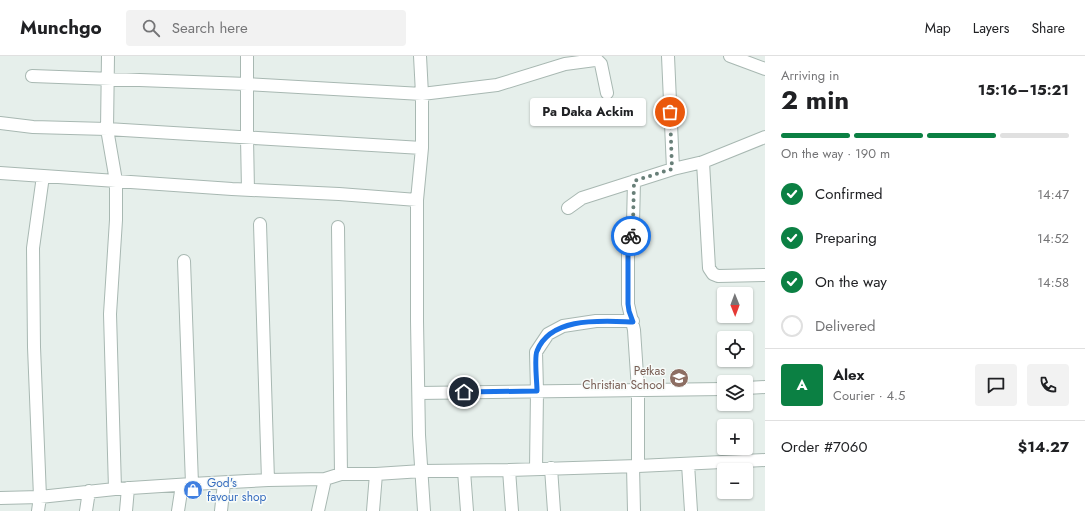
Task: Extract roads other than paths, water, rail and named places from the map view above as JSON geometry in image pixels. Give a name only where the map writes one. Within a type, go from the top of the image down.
[{"type":"street","points":[[108,56],[107,128],[116,181],[116,220],[110,314],[115,489]]},
{"type":"street","points":[[247,56],[248,190]]},
{"type":"street","points":[[420,56],[422,148],[417,200],[417,321],[419,435],[424,511]]},
{"type":"street","points":[[668,56],[672,169]]},
{"type":"street","points":[[730,56],[765,69]]},
{"type":"street","points":[[32,76],[247,84],[422,94],[497,85],[565,64],[595,60],[601,64],[607,93]]},
{"type":"street","points":[[0,123],[33,127],[107,128],[422,148]]},
{"type":"street","points":[[568,208],[582,198],[672,169],[703,162],[765,137]]},
{"type":"street","points":[[703,162],[709,268],[713,274],[718,276],[765,275]]},
{"type":"street","points":[[0,173],[417,200]]},
{"type":"street","points":[[38,511],[40,497],[34,347],[33,248],[43,176]]},
{"type":"street","points":[[634,181],[633,224],[628,254],[628,304],[633,322],[638,390],[634,511]]},
{"type":"street","points":[[260,224],[268,480]]},
{"type":"street","points":[[338,227],[342,474]]},
{"type":"street","points":[[178,511],[187,484],[184,261]]},
{"type":"street","points":[[536,469],[536,352],[548,334],[562,326],[596,321],[633,322]]},
{"type":"street","points":[[753,388],[765,387]]},
{"type":"street","points":[[419,393],[717,389]]},
{"type":"street","points":[[0,498],[40,497],[115,489],[187,484],[325,479],[342,474],[376,474],[422,470],[509,470],[765,460]]},
{"type":"street","points":[[688,464],[691,511]]},
{"type":"street","points":[[551,468],[554,511]]},
{"type":"street","points":[[464,470],[467,511]]},
{"type":"street","points":[[509,470],[512,511]]},
{"type":"street","points":[[373,511],[376,474]]},
{"type":"street","points":[[318,511],[325,479]]},
{"type":"street","points":[[221,511],[224,482]]},
{"type":"street","points":[[126,511],[128,488]]},
{"type":"street","points":[[86,511],[89,492]]},
{"type":"place","name":"Pa Daka Ackim","points":[[670,112]]},
{"type":"place","name":"Petkas Christian School","points":[[679,378]]},
{"type":"place","name":"God's favour shop","points":[[193,490]]}]
